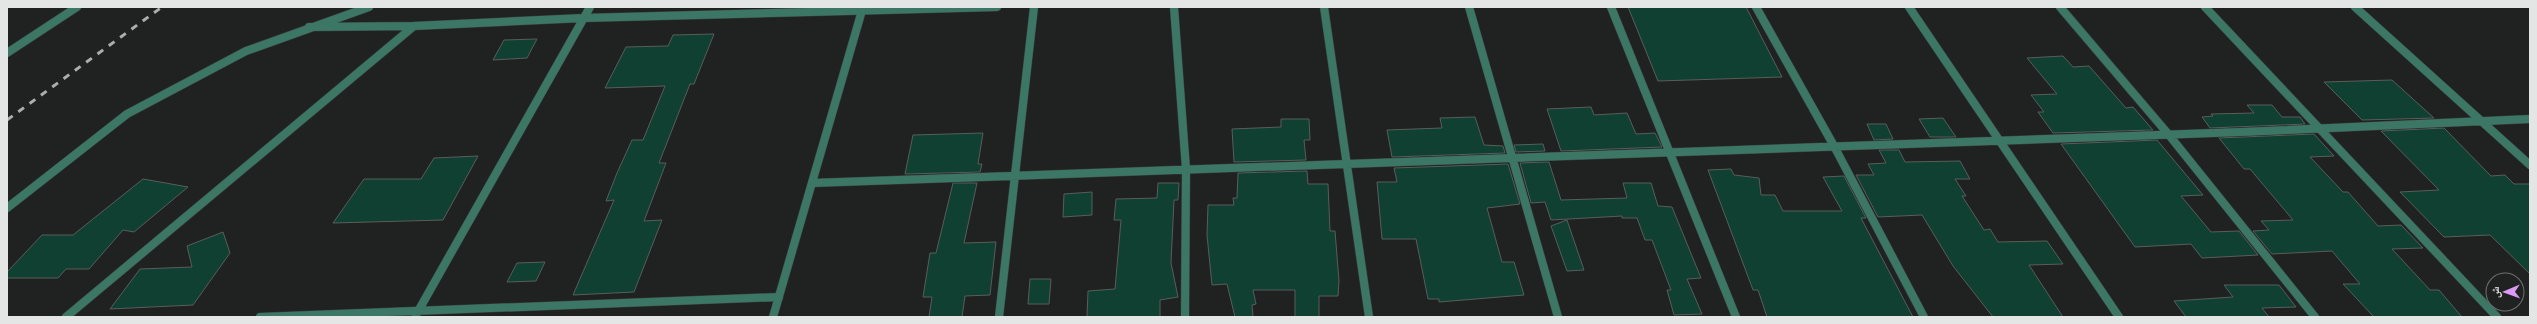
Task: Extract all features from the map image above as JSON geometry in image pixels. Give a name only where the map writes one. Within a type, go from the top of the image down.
[{"type":"street","points":[[7,53],[77,7]]},
{"type":"street","points":[[7,208],[127,114],[246,51],[309,27],[369,7]]},
{"type":"street","points":[[416,314],[590,7]]},
{"type":"street","points":[[309,27],[414,26],[583,18],[997,7]]},
{"type":"street","points":[[999,317],[1034,7]]},
{"type":"street","points":[[1174,7],[1186,169],[1185,317]]},
{"type":"street","points":[[1324,7],[1369,317]]},
{"type":"street","points":[[1470,7],[1511,157],[1558,317]]},
{"type":"street","points":[[1611,7],[1736,317]]},
{"type":"street","points":[[1756,7],[1834,146],[1924,317]]},
{"type":"street","points":[[1909,7],[2000,139],[2119,317]]},
{"type":"street","points":[[2060,7],[2169,135],[2315,317]]},
{"type":"street","points":[[2205,7],[2497,317]]},
{"type":"street","points":[[2354,7],[2482,120],[2530,165]]},
{"type":"street","points":[[774,317],[862,10]]},
{"type":"street","points":[[66,317],[414,26]]},
{"type":"street","points":[[812,183],[2000,139],[2169,135],[2530,119]]},
{"type":"street","points":[[260,317],[416,314],[779,297]]},
{"type":"building","points":[[1628,7],[1746,7],[1782,77],[1658,81]]},
{"type":"building","points":[[714,34],[694,84],[690,84],[659,163],[666,163],[644,221],[662,220],[634,292],[573,295],[614,200],[606,201],[617,173],[632,140],[643,140],[665,86],[605,88],[626,47],[668,46],[673,35]]},
{"type":"building","points":[[537,39],[527,58],[493,60],[504,40]]},
{"type":"building","points":[[2063,56],[2073,67],[2089,66],[2126,108],[2133,107],[2153,130],[2053,133],[2038,112],[2044,112],[2031,95],[2057,94],[2027,58]]},
{"type":"building","points":[[2392,80],[2434,118],[2362,120],[2324,82]]},
{"type":"building","points":[[2247,105],[2272,105],[2282,117],[2300,117],[2305,124],[2210,128],[2202,117],[2213,116],[2211,114],[2254,113]]},
{"type":"building","points":[[1591,107],[1594,115],[1627,113],[1636,134],[1655,133],[1662,147],[1561,151],[1547,109]]},
{"type":"building","points":[[1475,117],[1484,145],[1503,146],[1505,153],[1392,157],[1387,130],[1442,128],[1440,118]]},
{"type":"building","points":[[1943,118],[1956,137],[1930,137],[1919,119]]},
{"type":"building","points":[[1281,119],[1309,119],[1310,140],[1304,140],[1306,160],[1234,162],[1232,129],[1281,127]]},
{"type":"building","points":[[1867,124],[1886,124],[1893,139],[1874,140]]},
{"type":"building","points":[[2444,128],[2491,176],[2505,175],[2514,184],[2530,184],[2530,274],[2490,235],[2444,237],[2400,192],[2439,190],[2381,131]]},
{"type":"building","points":[[983,133],[978,164],[982,164],[980,172],[905,174],[913,135]]},
{"type":"building","points":[[2314,134],[2334,156],[2310,157],[2343,192],[2348,192],[2378,226],[2401,225],[2423,248],[2392,249],[2430,290],[2439,290],[2462,317],[2374,317],[2343,284],[2360,284],[2332,251],[2272,254],[2253,231],[2269,230],[2261,221],[2293,220],[2250,169],[2244,169],[2219,138]]},
{"type":"building","points":[[2157,140],[2203,195],[2181,196],[2211,232],[2239,231],[2258,255],[2202,258],[2191,244],[2135,247],[2061,144]]},
{"type":"building","points":[[1543,144],[1545,151],[1516,152],[1514,145]]},
{"type":"building","points":[[1879,150],[1899,150],[1905,162],[1960,161],[1970,179],[1955,179],[1966,196],[1962,196],[1984,230],[1990,229],[1998,242],[2047,241],[2063,264],[2029,265],[2063,317],[1993,317],[1953,266],[1922,215],[1878,217],[1856,175],[1874,175],[1868,164],[1886,163]]},
{"type":"building","points":[[478,156],[443,220],[333,223],[364,179],[421,179],[434,158]]},
{"type":"building","points":[[1549,162],[1561,200],[1627,198],[1623,183],[1651,183],[1658,206],[1672,207],[1701,278],[1687,279],[1702,314],[1674,315],[1667,290],[1671,290],[1652,240],[1645,240],[1637,218],[1622,218],[1622,216],[1551,220],[1545,202],[1531,203],[1520,163]]},
{"type":"building","points":[[1508,164],[1520,204],[1487,208],[1502,262],[1514,262],[1524,295],[1439,302],[1439,299],[1428,299],[1416,239],[1382,239],[1377,182],[1397,182],[1394,168]]},
{"type":"building","points":[[1731,169],[1734,175],[1759,178],[1761,195],[1775,195],[1783,211],[1842,211],[1823,177],[1844,176],[1866,218],[1861,218],[1913,317],[1767,317],[1758,290],[1753,290],[1708,170]]},
{"type":"building","points":[[1307,171],[1308,184],[1328,184],[1330,231],[1335,231],[1339,281],[1338,296],[1319,296],[1319,317],[1295,317],[1295,290],[1253,290],[1256,304],[1252,305],[1253,317],[1235,317],[1227,284],[1212,285],[1207,235],[1208,205],[1234,205],[1233,198],[1237,198],[1238,173]]},
{"type":"building","points":[[143,179],[188,187],[134,232],[123,230],[89,269],[66,269],[58,278],[7,278],[7,272],[42,235],[73,235]]},
{"type":"building","points":[[953,183],[977,183],[964,243],[996,242],[990,295],[965,296],[962,317],[929,317],[932,297],[923,297],[930,253],[936,253]]},
{"type":"building","points":[[1158,183],[1179,183],[1178,200],[1174,200],[1171,263],[1178,297],[1160,300],[1160,317],[1087,317],[1088,291],[1115,289],[1121,220],[1114,220],[1116,199],[1157,198]]},
{"type":"building","points":[[1092,192],[1092,215],[1063,217],[1064,194]]},
{"type":"building","points":[[1567,220],[1584,270],[1567,271],[1551,226]]},
{"type":"building","points":[[223,232],[230,253],[193,305],[110,309],[140,269],[192,267],[187,246]]},
{"type":"building","points":[[545,262],[536,281],[507,282],[517,263]]},
{"type":"building","points":[[1030,279],[1051,279],[1049,304],[1028,304]]},
{"type":"building","points":[[2224,285],[2279,285],[2296,307],[2262,308],[2269,317],[2186,317],[2174,301],[2233,297]]},
{"type":"railway","points":[[7,120],[162,7]]}]
